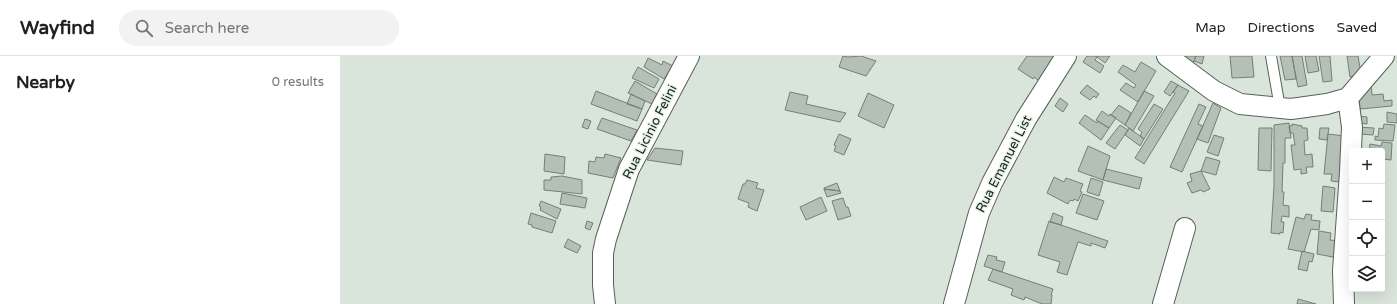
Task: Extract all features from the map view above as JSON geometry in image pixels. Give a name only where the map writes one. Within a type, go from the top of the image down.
[{"type":"street","name":"Rua Licinio Felini","points":[[605,304],[603,285],[603,253],[606,239],[629,169],[688,56]]},
{"type":"street","name":"Rua Emanuel List","points":[[954,304],[979,213],[989,189],[1026,119],[1066,56]]},
{"type":"street","points":[[1166,56],[1214,91],[1240,104],[1291,109],[1327,104],[1348,98],[1384,56]]},
{"type":"street","points":[[1344,304],[1343,271],[1352,127],[1348,98]]},
{"type":"street","points":[[1163,304],[1185,228]]},
{"type":"lane","points":[[1272,56],[1280,108]]},
{"type":"building","points":[[843,56],[861,56],[876,61],[866,76],[839,67]]},
{"type":"building","points":[[1027,56],[1056,56],[1039,81],[1034,77],[1033,79],[1018,69]]},
{"type":"building","points":[[1087,56],[1097,57],[1095,60],[1104,66],[1100,73],[1083,62]]},
{"type":"building","points":[[1110,56],[1105,63],[1097,57]]},
{"type":"building","points":[[1181,56],[1196,56],[1193,63]]},
{"type":"building","points":[[1196,56],[1204,56],[1202,64],[1194,61]]},
{"type":"building","points":[[1230,56],[1252,56],[1254,77],[1232,78]]},
{"type":"building","points":[[1280,56],[1292,56],[1296,79],[1285,80]]},
{"type":"building","points":[[1292,56],[1302,56],[1307,85],[1298,87]]},
{"type":"building","points":[[1305,56],[1316,56],[1319,71],[1308,73]]},
{"type":"building","points":[[1319,56],[1330,56],[1332,81],[1323,82]]},
{"type":"building","points":[[1347,56],[1358,56],[1361,74],[1350,77]]},
{"type":"building","points":[[648,58],[662,65],[663,61],[673,66],[664,79],[644,67]]},
{"type":"building","points":[[1141,62],[1156,71],[1138,102],[1120,90],[1126,83],[1134,88],[1136,85],[1118,72],[1123,65],[1135,72]]},
{"type":"building","points":[[638,67],[659,79],[654,88],[632,78]]},
{"type":"building","points":[[635,81],[657,94],[652,104],[628,93]]},
{"type":"building","points":[[1171,81],[1178,85],[1170,96],[1164,92]]},
{"type":"building","points":[[1371,83],[1372,95],[1383,94],[1384,101],[1392,100],[1392,106],[1360,109],[1359,96]]},
{"type":"building","points":[[1087,85],[1099,94],[1096,98],[1094,96],[1090,100],[1080,93]]},
{"type":"building","points":[[1178,85],[1189,91],[1144,164],[1135,158],[1175,93],[1173,92]]},
{"type":"building","points":[[596,91],[642,109],[637,121],[591,104]]},
{"type":"building","points":[[1144,91],[1154,96],[1133,131],[1125,125]]},
{"type":"building","points":[[790,92],[808,96],[806,104],[846,113],[840,122],[785,110]]},
{"type":"building","points":[[868,93],[894,105],[884,128],[858,116]]},
{"type":"building","points":[[631,94],[645,101],[642,109],[627,104]]},
{"type":"building","points":[[1060,98],[1068,104],[1063,112],[1055,106]]},
{"type":"building","points":[[1213,103],[1221,108],[1208,143],[1197,139]]},
{"type":"building","points":[[1154,104],[1163,109],[1144,139],[1140,136],[1142,132],[1138,129]]},
{"type":"building","points":[[1199,104],[1206,107],[1198,124],[1203,126],[1182,172],[1170,167]]},
{"type":"building","points":[[1119,105],[1131,113],[1125,125],[1111,115]]},
{"type":"building","points":[[1102,111],[1109,116],[1110,114],[1116,118],[1109,128],[1096,120]]},
{"type":"building","points":[[1387,112],[1397,114],[1397,123],[1387,122]]},
{"type":"building","points":[[1085,115],[1097,123],[1098,121],[1109,128],[1101,140],[1079,123]]},
{"type":"building","points":[[1360,116],[1367,117],[1367,124],[1360,123]]},
{"type":"building","points":[[602,118],[637,130],[631,141],[597,129]]},
{"type":"building","points":[[585,119],[591,121],[588,129],[582,127]]},
{"type":"building","points":[[1289,123],[1291,138],[1285,138],[1285,163],[1283,163],[1282,192],[1284,192],[1283,205],[1289,206],[1289,217],[1282,216],[1281,222],[1284,222],[1283,233],[1271,233],[1274,186],[1274,125]]},
{"type":"building","points":[[1292,124],[1302,126],[1302,128],[1307,128],[1308,140],[1304,141],[1305,155],[1312,154],[1313,167],[1306,167],[1307,173],[1301,174],[1301,169],[1294,170],[1291,145],[1295,145],[1293,133],[1290,133],[1289,126],[1292,126]]},
{"type":"building","points":[[1384,124],[1395,125],[1393,141],[1375,140],[1375,136],[1378,137],[1379,128],[1383,129]]},
{"type":"building","points":[[1120,125],[1128,130],[1115,149],[1106,143]]},
{"type":"building","points":[[1356,127],[1374,128],[1373,135],[1360,134]]},
{"type":"building","points":[[1129,128],[1144,139],[1140,146],[1125,135]]},
{"type":"building","points":[[1259,128],[1272,128],[1271,171],[1258,170]]},
{"type":"building","points":[[1320,128],[1329,128],[1327,140],[1319,139]]},
{"type":"building","points":[[839,134],[851,139],[844,155],[834,151],[836,146],[834,145]]},
{"type":"building","points":[[1328,134],[1345,136],[1340,182],[1331,181],[1332,174],[1324,174]]},
{"type":"building","points":[[1214,135],[1224,138],[1218,156],[1207,152]]},
{"type":"building","points":[[1382,142],[1392,143],[1391,160],[1385,159],[1385,148],[1369,148],[1370,144],[1381,146]]},
{"type":"building","points":[[1088,146],[1110,156],[1103,180],[1078,171]]},
{"type":"building","points":[[655,148],[683,151],[681,165],[647,160]]},
{"type":"building","points":[[545,154],[565,157],[564,174],[544,171]]},
{"type":"building","points":[[605,154],[621,158],[613,178],[588,173],[589,161],[595,162],[596,157],[604,158]]},
{"type":"building","points":[[1206,157],[1220,161],[1216,175],[1201,171]]},
{"type":"building","points":[[1106,169],[1142,178],[1139,189],[1103,180]]},
{"type":"building","points":[[1201,171],[1210,189],[1203,192],[1201,190],[1192,193],[1187,183],[1192,181],[1190,174]]},
{"type":"building","points":[[562,176],[582,180],[582,194],[544,190],[544,180],[551,180],[551,177]]},
{"type":"building","points":[[1054,177],[1064,182],[1066,178],[1083,184],[1080,191],[1082,192],[1078,201],[1074,199],[1073,201],[1070,200],[1068,204],[1047,193]]},
{"type":"building","points":[[1091,178],[1103,182],[1099,196],[1087,192]]},
{"type":"building","points":[[747,180],[758,183],[756,188],[764,190],[757,211],[748,207],[749,203],[738,199],[743,184],[745,184]]},
{"type":"building","points":[[837,183],[840,191],[824,189],[824,188]]},
{"type":"building","points":[[1323,186],[1335,188],[1333,212],[1321,211]]},
{"type":"building","points":[[824,189],[840,191],[841,193],[827,197]]},
{"type":"building","points":[[562,193],[587,198],[585,208],[560,204]]},
{"type":"building","points":[[1083,194],[1104,201],[1097,220],[1076,213]]},
{"type":"building","points":[[821,197],[827,211],[806,220],[800,207]]},
{"type":"building","points":[[843,198],[851,216],[838,220],[832,201]]},
{"type":"building","points":[[541,201],[561,209],[557,219],[540,210],[541,207],[539,206]]},
{"type":"building","points":[[531,213],[556,221],[552,233],[532,227],[532,225],[528,224]]},
{"type":"building","points":[[1053,213],[1063,217],[1061,225],[1050,222]]},
{"type":"building","points":[[1306,214],[1312,215],[1311,220],[1320,221],[1319,230],[1311,229],[1304,252],[1288,249],[1296,217],[1304,219]]},
{"type":"building","points":[[587,221],[593,223],[590,230],[585,228]]},
{"type":"building","points":[[1049,221],[1108,241],[1105,248],[1091,243],[1091,246],[1078,242],[1067,275],[1057,272],[1060,262],[1038,255]]},
{"type":"building","points":[[1319,231],[1331,233],[1330,240],[1339,241],[1338,258],[1317,254]]},
{"type":"building","points":[[568,239],[581,246],[577,253],[564,247]]},
{"type":"building","points":[[1302,251],[1314,254],[1312,262],[1309,261],[1307,271],[1298,269]]},
{"type":"building","points":[[988,255],[997,257],[996,260],[1005,262],[1002,272],[984,266]]},
{"type":"building","points":[[993,269],[1053,289],[1051,304],[1042,304],[1025,297],[1024,300],[1011,295],[1013,289],[988,280]]},
{"type":"building","points":[[1298,299],[1316,304],[1297,304]]}]
